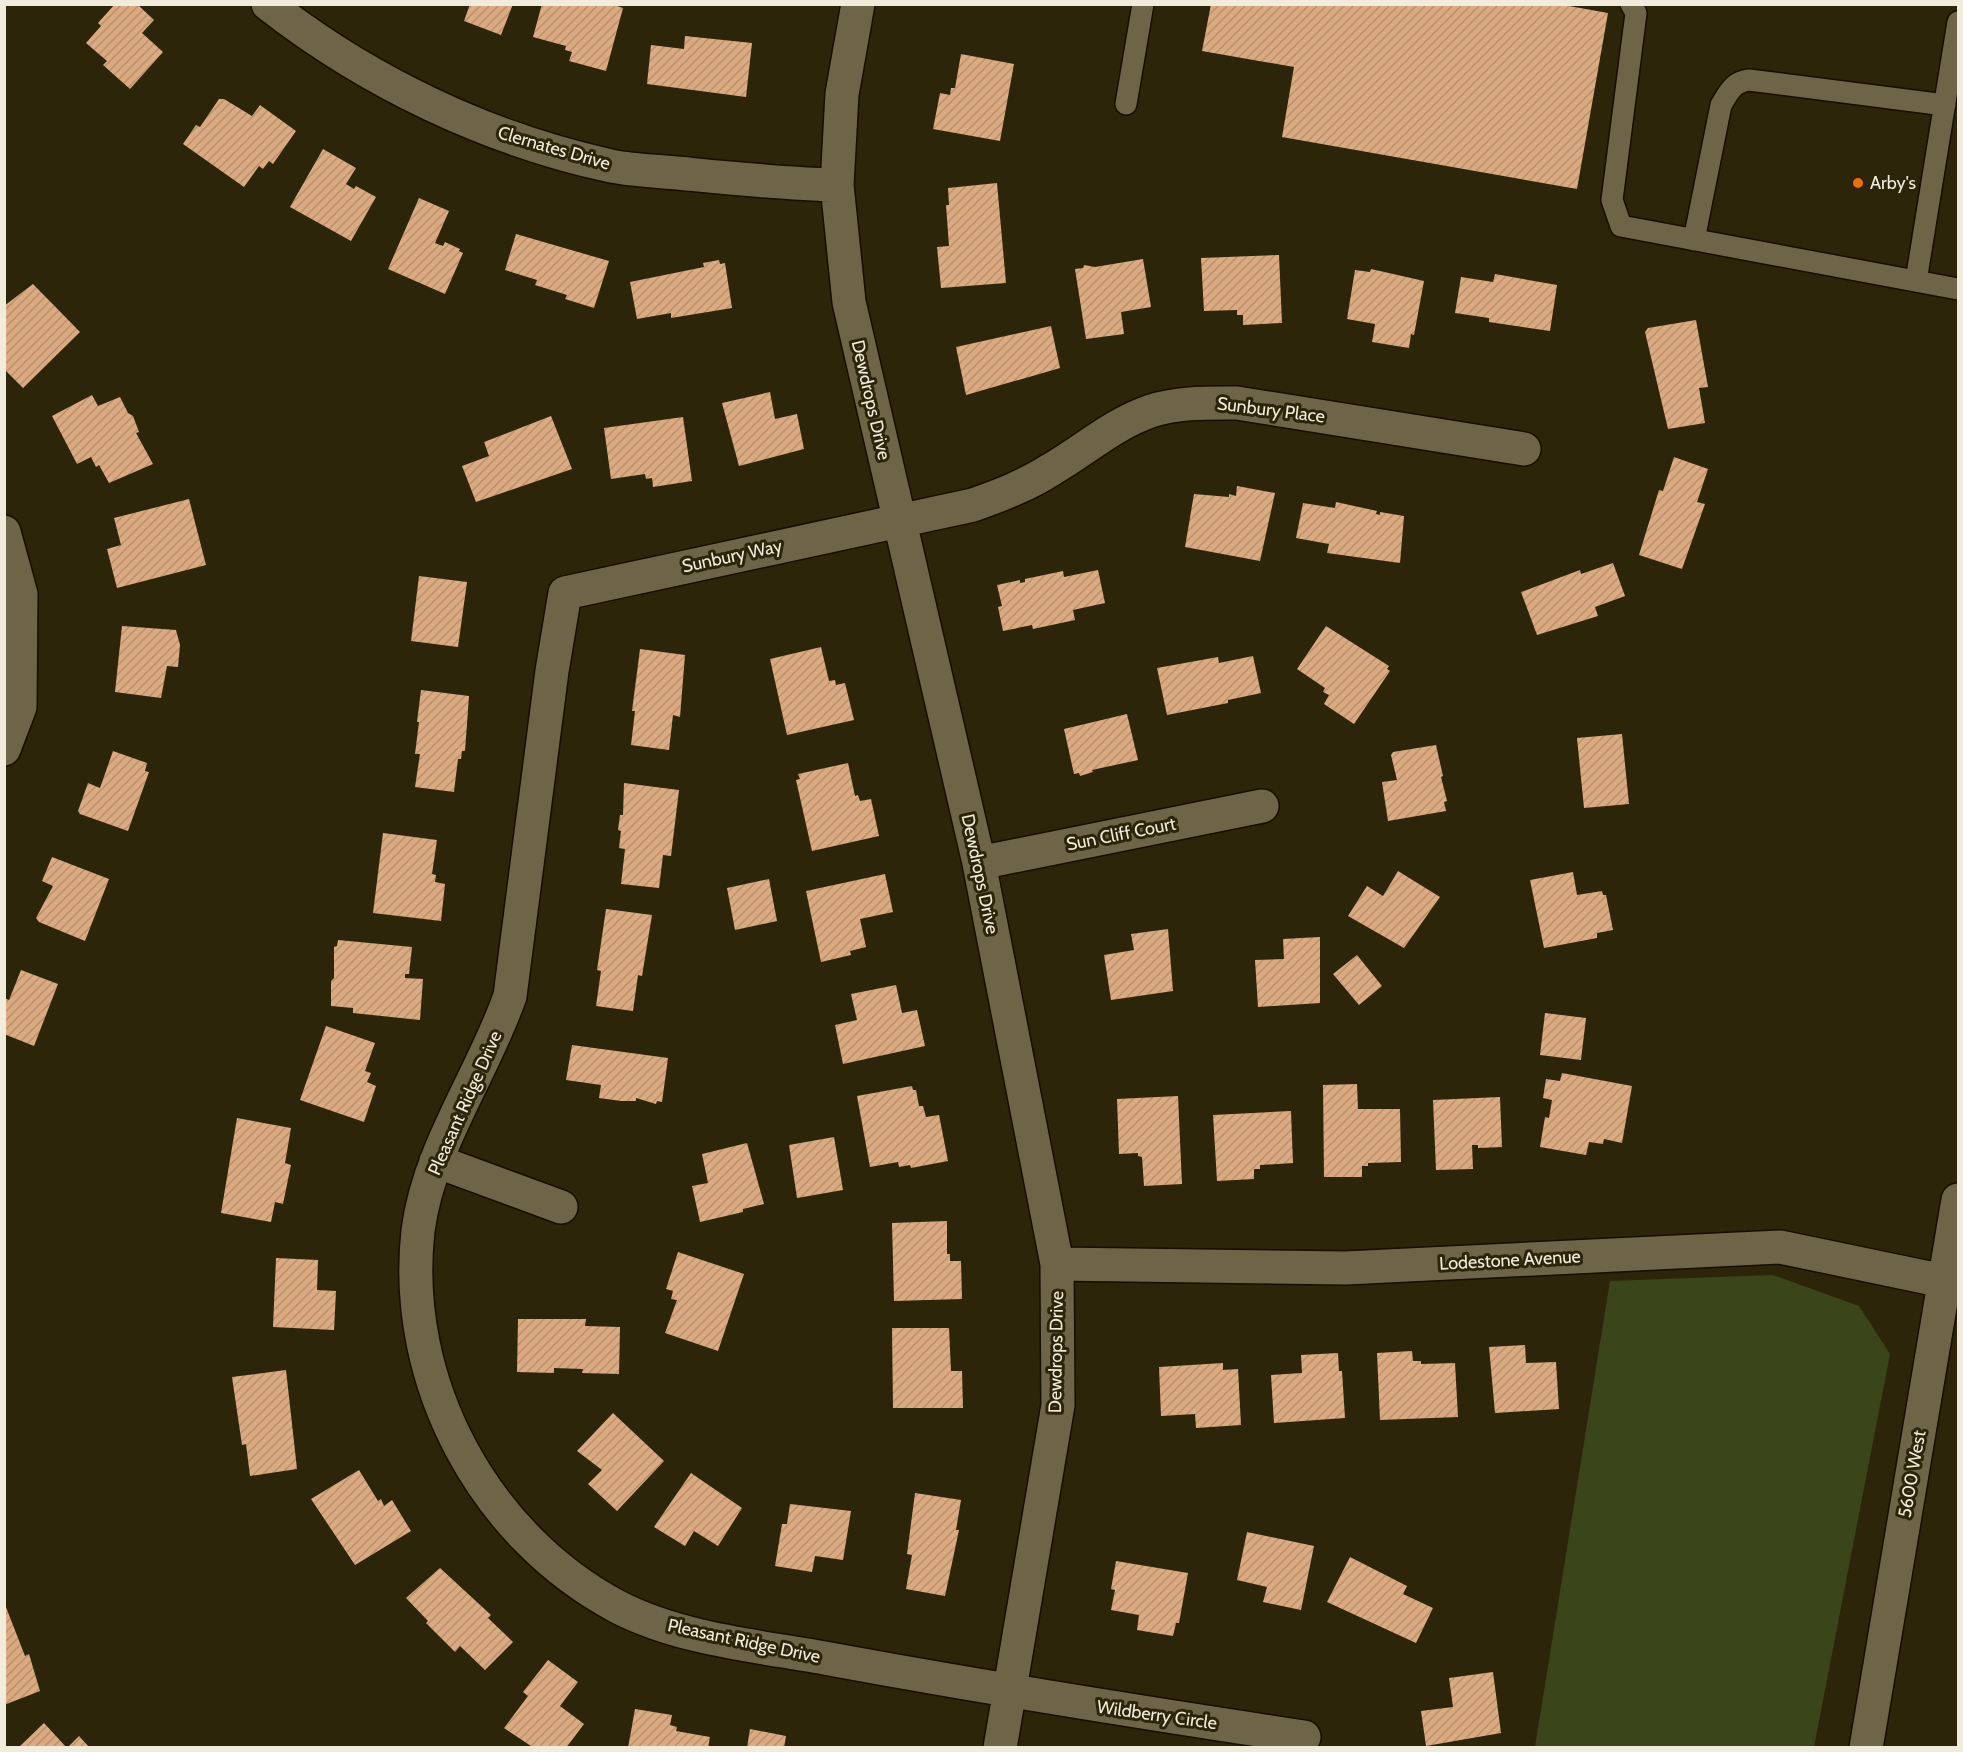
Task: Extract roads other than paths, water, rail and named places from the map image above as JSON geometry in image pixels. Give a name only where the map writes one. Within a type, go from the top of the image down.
[{"type":"street","name":"Clernates Drive","points":[[268,4],[310,37],[423,102],[520,142],[613,166],[796,184],[837,185]]},
{"type":"street","name":"Dewdrops Drive","points":[[858,4],[842,94],[837,185],[849,302],[979,863],[1057,1264],[1058,1405],[1000,1748]]},
{"type":"street","name":"Sunbury Place","points":[[899,520],[973,505],[1018,489],[1054,468],[1102,434],[1150,411],[1190,403],[1237,402],[1524,449]]},
{"type":"street","name":"Sunbury Way","points":[[565,593],[899,520]]},
{"type":"street","points":[[4,532],[21,594],[20,707],[4,749]]},
{"type":"street","name":"Pleasant Ridge Drive","points":[[565,593],[552,671],[510,996],[497,1034],[436,1161],[418,1229],[416,1302],[431,1379],[455,1440],[500,1510],[550,1562],[619,1607],[677,1630],[1011,1693]]},
{"type":"street","name":"Sun Cliff Court","points":[[979,863],[1262,806]]},
{"type":"street","points":[[436,1161],[561,1207]]},
{"type":"street","name":"5600 West","points":[[1866,1748],[1952,1283],[1959,1200]]},
{"type":"street","name":"Lodestone Avenue","points":[[1057,1264],[1346,1268],[1780,1247],[1952,1283]]},
{"type":"street","name":"Wildberry Circle","points":[[1011,1693],[1304,1737]]},
{"type":"lane","points":[[1126,104],[1143,4]]},
{"type":"lane","points":[[1631,4],[1636,13],[1612,200],[1621,226],[1959,289]]},
{"type":"lane","points":[[1916,281],[1959,22]]},
{"type":"lane","points":[[1694,240],[1720,105],[1730,89],[1739,81],[1749,80],[1945,105]]},
{"type":"place","name":"Arby's","points":[[1858,183]]}]
